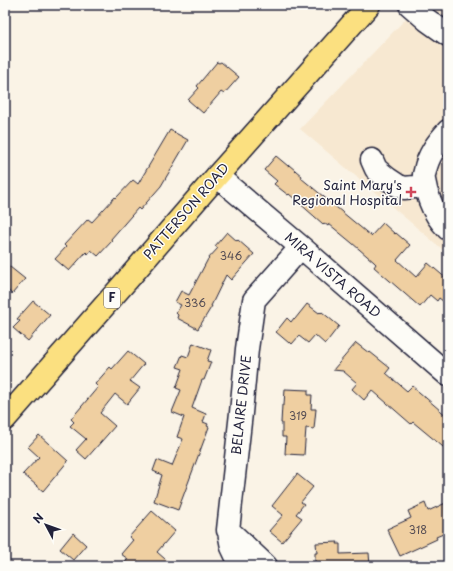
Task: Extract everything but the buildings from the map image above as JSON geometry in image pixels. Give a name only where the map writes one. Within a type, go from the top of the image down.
[{"type":"main road","name":"PATTERSON ROAD","points":[[5,419],[217,176],[369,5]]},
{"type":"street","points":[[410,5],[427,20],[448,35]]},
{"type":"street","points":[[448,131],[432,151],[426,166],[424,182],[431,205],[437,217],[448,228]]},
{"type":"street","points":[[375,156],[408,178],[424,182]]},
{"type":"street","name":"MIRA VISTA ROAD","points":[[217,176],[448,375]]},
{"type":"street","name":"BELAIRE DRIVE","points":[[228,530],[247,349],[254,300],[300,247]]},
{"type":"street","points":[[228,530],[232,547],[241,566]]},
{"type":"street","points":[[228,530],[266,566]]},
{"type":"shaded area","name":"Saint Mary's Regional Hospital","points":[[419,5],[448,5],[448,254],[300,129]]},
{"type":"place","name":"Saint Mary's Regional Hospital","points":[[411,192]]}]
